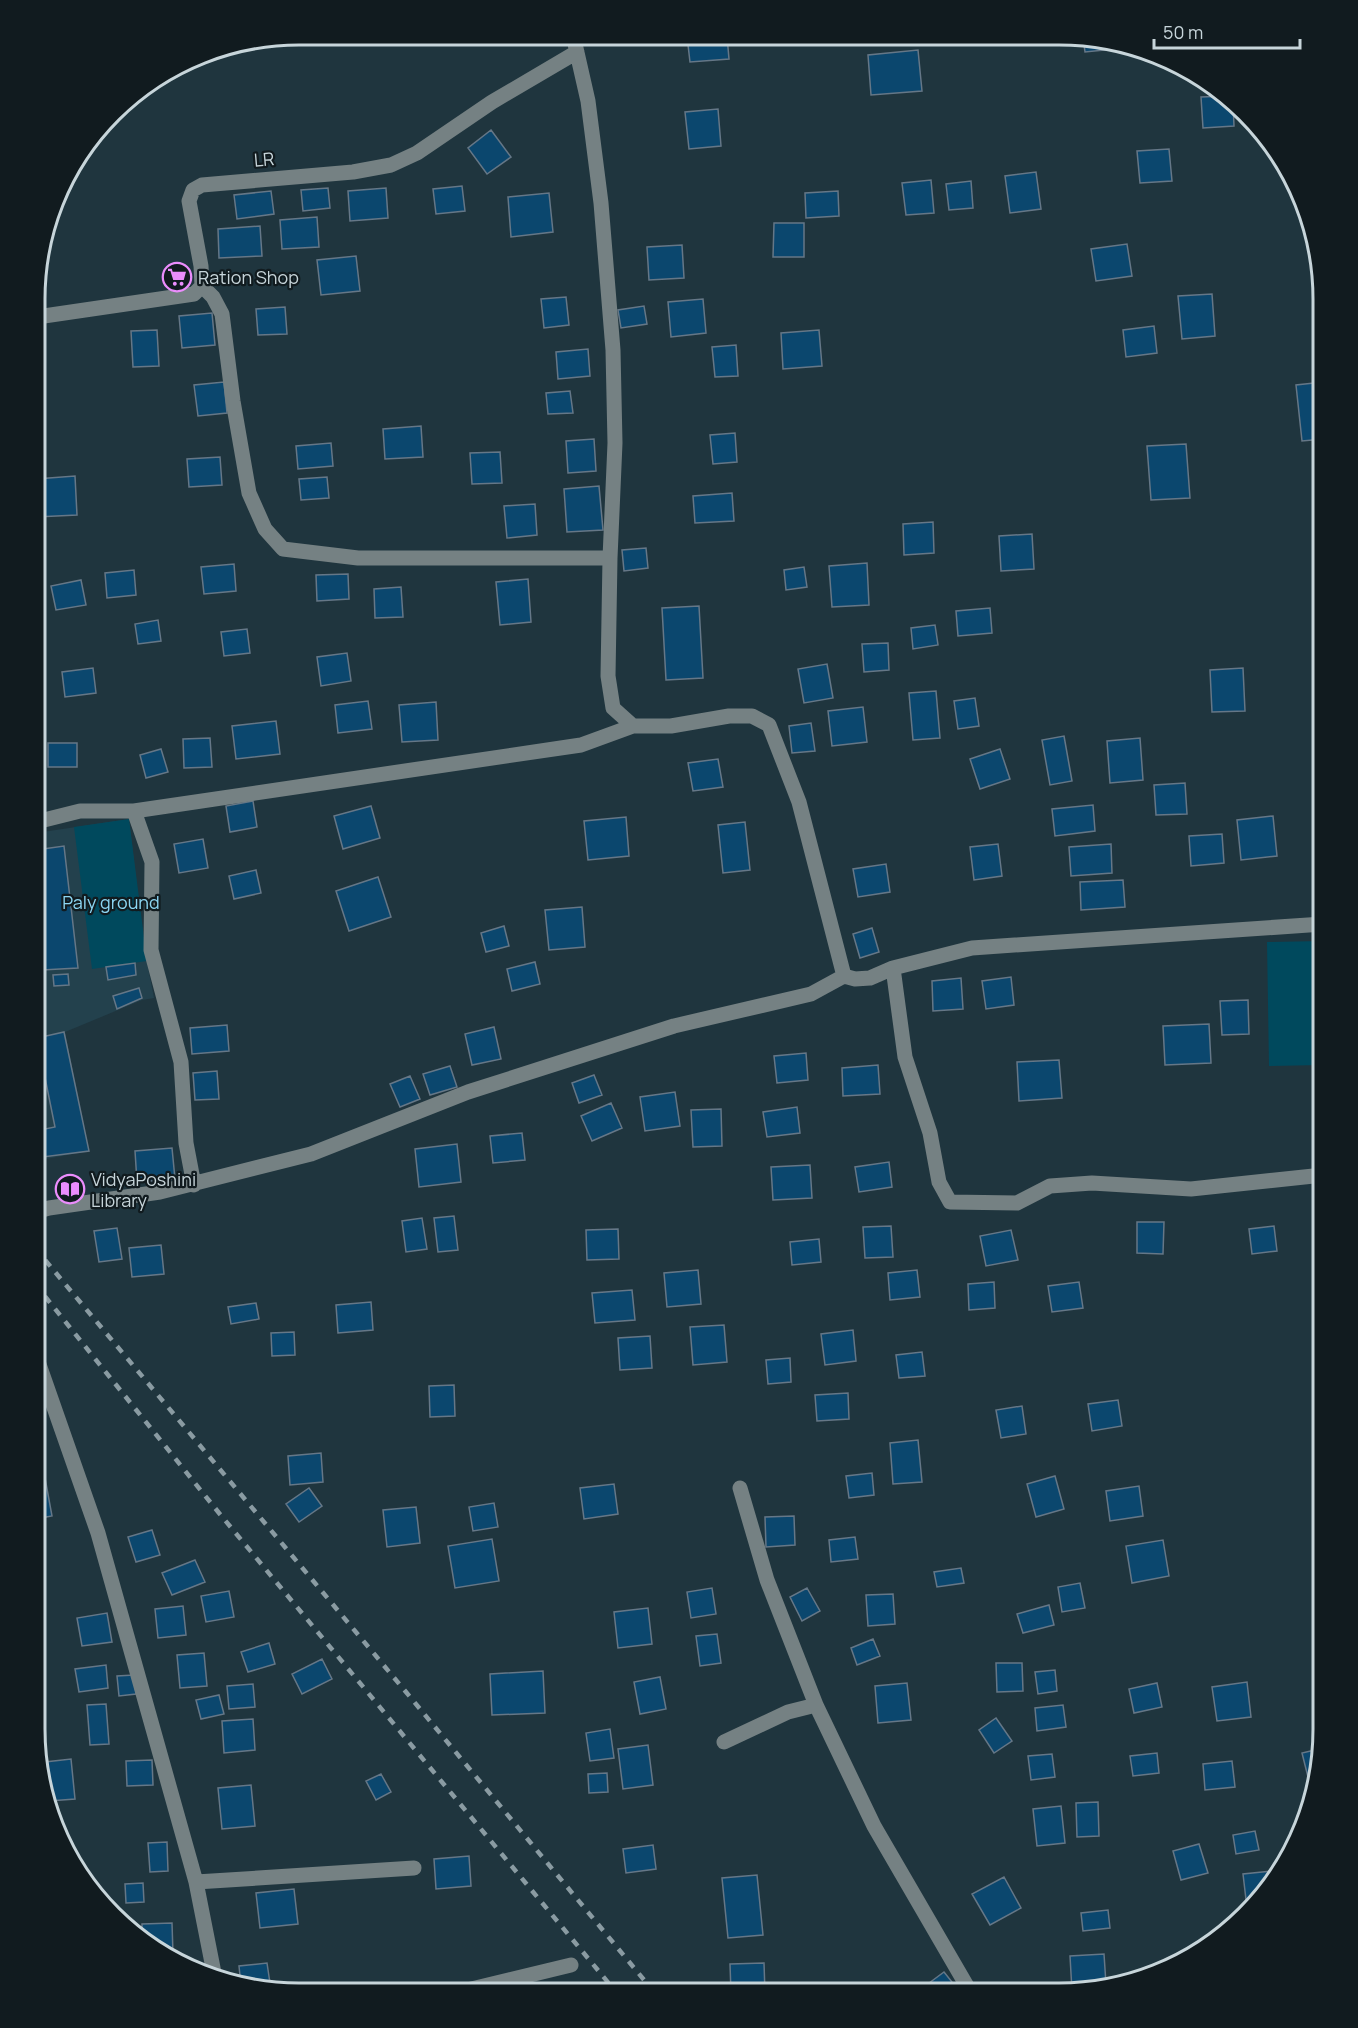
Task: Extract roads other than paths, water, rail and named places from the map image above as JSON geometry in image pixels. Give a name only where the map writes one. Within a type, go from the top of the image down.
[{"type":"street","points":[[575,45],[588,101],[601,203],[613,350],[615,443],[608,676],[613,708],[633,726]]},
{"type":"street","name":"LR","points":[[202,286],[201,266],[189,201],[193,190],[202,185],[353,172],[391,165],[417,153],[492,102],[577,52]]},
{"type":"street","points":[[45,316],[176,298],[194,294],[202,286],[213,297],[222,314],[249,494],[265,529],[283,549],[358,558],[610,558]]},
{"type":"street","points":[[45,820],[80,811],[135,811],[581,745],[633,726],[671,726],[729,716],[752,716],[769,725],[799,802],[844,976]]},
{"type":"street","points":[[135,811],[152,862],[151,950],[180,1062],[186,1143],[194,1185]]},
{"type":"street","points":[[45,1209],[194,1185],[311,1154],[468,1092],[674,1026],[811,994],[844,976],[855,980],[870,978],[893,968],[972,948],[1313,925]]},
{"type":"street","points":[[893,968],[905,1057],[930,1133],[939,1182],[950,1202],[1017,1203],[1050,1186],[1092,1184],[1191,1189],[1313,1176]]},
{"type":"street","points":[[45,1382],[98,1533],[196,1882],[213,1968]]},
{"type":"street","points":[[740,1488],[767,1580],[816,1705],[874,1827],[965,1983]]},
{"type":"street","points":[[724,1742],[788,1712],[816,1705]]},
{"type":"street","points":[[196,1882],[414,1868]]},
{"type":"street","points":[[496,1983],[571,1965]]},
{"type":"railway","points":[[45,1260],[647,1983]]},
{"type":"railway","points":[[45,1296],[219,1513],[609,1983]]},
{"type":"place","name":"Ration Shop","points":[[177,277]]},
{"type":"place","name":"VidyaPoshini Library","points":[[70,1189]]},
{"type":"park label","name":"Paly ground","points":[[111,902]]}]
